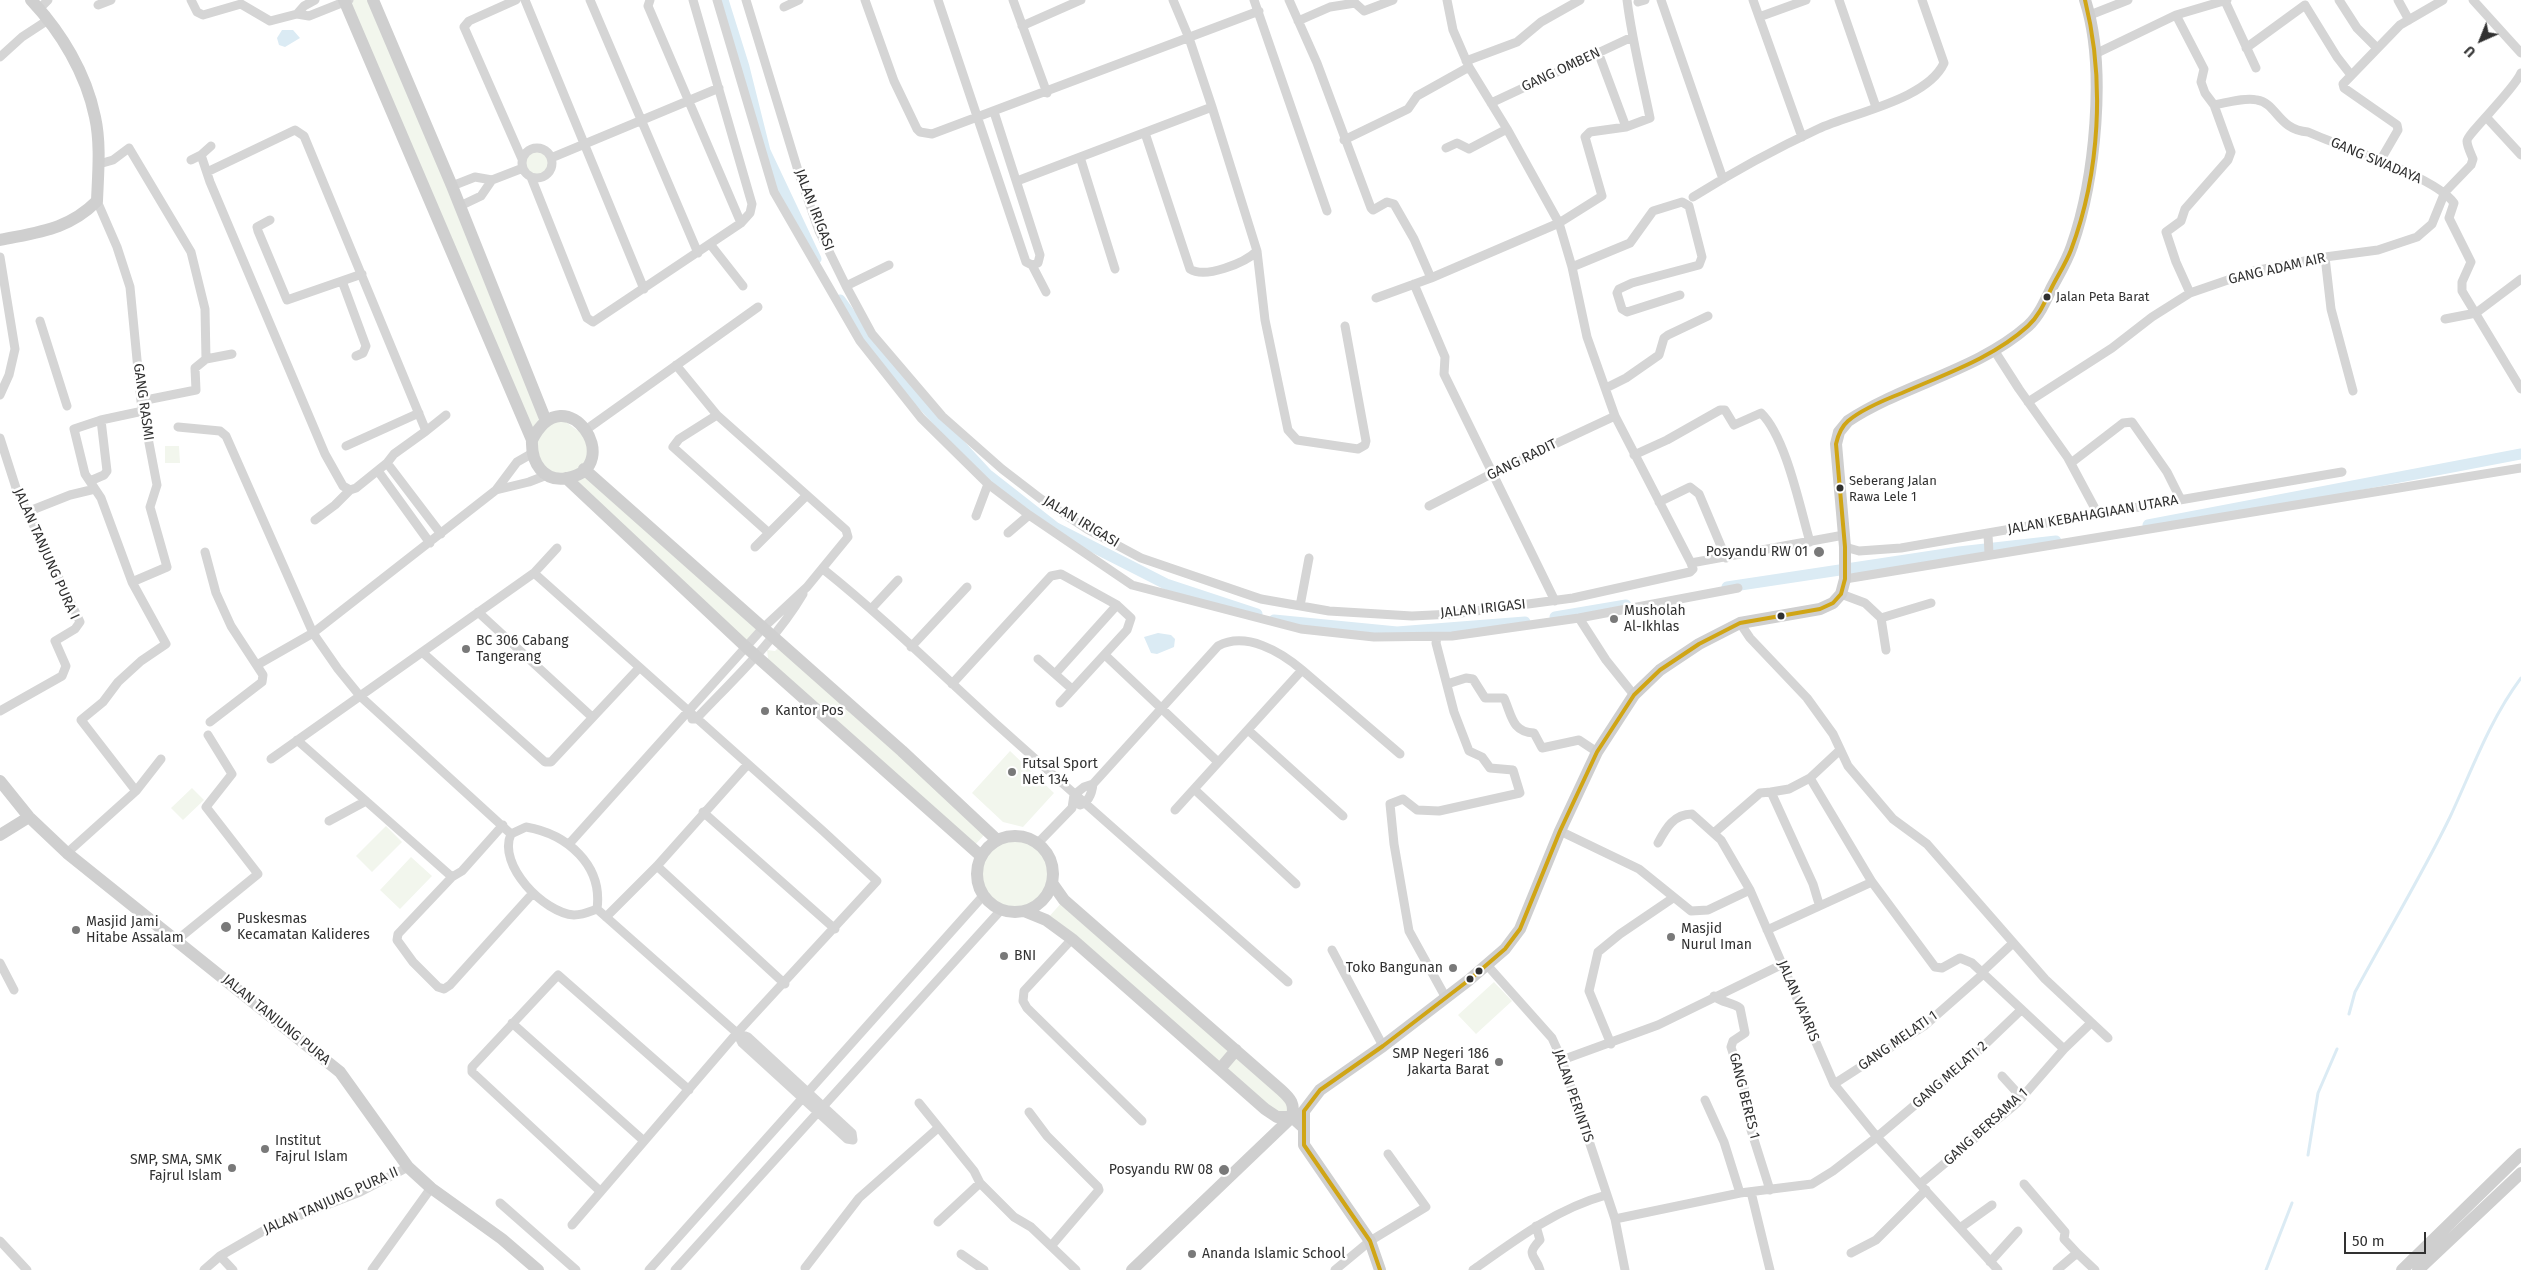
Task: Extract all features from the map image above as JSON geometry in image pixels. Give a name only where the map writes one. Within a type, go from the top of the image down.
[{"type":"street","points":[[98,5],[111,0]]},
{"type":"street","points":[[190,0],[197,12],[203,15],[240,4],[270,21],[296,14],[309,16],[346,1],[532,440],[532,454],[537,466],[547,475]]},
{"type":"street","points":[[296,14],[304,6],[315,0]]},
{"type":"street","points":[[373,0],[452,186],[546,421]]},
{"type":"street","points":[[516,0],[469,21],[464,28],[522,163],[531,177],[590,321],[595,321],[698,253],[741,223],[750,214],[752,204],[693,0]]},
{"type":"street","points":[[525,0],[644,289]]},
{"type":"street","points":[[590,0],[698,253]]},
{"type":"street","points":[[650,0],[648,6],[741,223]]},
{"type":"street","points":[[717,0],[774,192],[838,307],[879,353],[920,418],[988,484],[1029,515],[1132,585],[1301,629],[1374,637],[1437,637],[1579,618],[1738,588]]},
{"type":"street","name":"JALAN IRIGASI","points":[[746,0],[800,177],[823,241],[872,334],[879,353],[942,416],[972,442],[1042,499],[1087,529],[1141,558],[1262,599],[1328,611],[1412,616],[1453,614],[1555,601],[1609,591],[1690,572],[1693,569],[1691,563]]},
{"type":"street","points":[[784,7],[799,0]]},
{"type":"street","points":[[865,0],[894,81],[920,132],[932,134],[1046,93],[1259,11]]},
{"type":"street","points":[[938,0],[976,119],[1026,262],[1032,265],[1046,292]]},
{"type":"street","points":[[1013,0],[1046,93]]},
{"type":"street","points":[[1022,26],[1081,0]]},
{"type":"street","points":[[1173,0],[1189,38],[1257,251],[1266,320],[1288,430],[1297,440],[1358,449],[1366,441],[1345,326]]},
{"type":"street","points":[[1254,0],[1327,212]]},
{"type":"street","points":[[1289,0],[1317,63],[1344,140],[1371,208],[1373,210],[1388,202],[1394,204],[1414,238],[1431,278]]},
{"type":"street","points":[[1298,21],[1343,4],[1355,3],[1364,11],[1393,0]]},
{"type":"street","points":[[1447,0],[1453,30],[1467,64],[1507,129],[1559,223],[1572,267],[1587,337],[1615,416],[1691,563],[1810,542],[1844,543]]},
{"type":"street","points":[[1344,140],[1408,109],[1417,96],[1467,64],[1517,42],[1541,22],[1580,0]]},
{"type":"street","points":[[1376,298],[1431,278],[1559,223],[1602,196],[1584,137],[1590,132],[1626,127],[1650,118],[1639,60],[1632,38],[1626,0]]},
{"type":"street","points":[[1661,0],[1723,178]]},
{"type":"street","points":[[1753,0],[1802,137]]},
{"type":"street","points":[[1760,17],[1806,0]]},
{"type":"street","points":[[1838,0],[1876,107]]},
{"type":"street","points":[[1693,197],[1723,178],[1802,137],[1912,92],[1932,79],[1940,71],[1944,63],[1922,0]]},
{"type":"street","points":[[1380,1270],[1370,1241],[1304,1145],[1304,1111],[1320,1090],[1383,1046],[1446,998],[1487,966],[1505,949],[1520,929],[1560,831],[1597,752],[1634,696],[1660,670],[1686,652],[1740,623],[1820,609],[1833,603],[1841,594],[1845,578],[1836,444],[1839,432],[1857,415],[1994,350],[2030,325],[2040,310],[2072,248],[2084,206],[2096,109],[2095,54],[2090,15],[2085,0]]},
{"type":"street","points":[[2090,15],[2128,0]]},
{"type":"street","points":[[2095,54],[2176,15],[2226,0],[2256,68]]},
{"type":"street","points":[[2339,0],[2357,28],[2376,48]]},
{"type":"street","points":[[2398,0],[2409,20]]},
{"type":"street","points":[[2380,160],[2398,130],[2397,125],[2344,88],[2343,84],[2400,25],[2421,15],[2444,0]]},
{"type":"street","points":[[2473,0],[2521,53]]},
{"type":"street","points":[[0,240],[54,228],[82,216],[97,201],[99,164],[96,117],[86,84],[61,35],[48,20],[39,3]]},
{"type":"street","points":[[2246,48],[2305,5],[2337,57],[2351,75]]},
{"type":"street","points":[[2176,15],[2204,69],[2201,82],[2205,93],[2214,105],[2231,152],[2228,160],[2185,209],[2181,221],[2166,232],[2190,293]]},
{"type":"street","points":[[0,57],[22,38],[48,20]]},
{"type":"street","name":"GANG OMBEN","points":[[1491,103],[1598,52],[1632,38]]},
{"type":"street","points":[[1598,52],[1626,127]]},
{"type":"street","name":"GANG ADAM AIR","points":[[2028,402],[2112,348],[2152,317],[2190,293],[2254,271],[2325,257],[2378,250],[2418,237],[2432,224],[2445,192],[2471,165],[2473,159],[2467,141],[2469,135],[2487,118],[2520,79]]},
{"type":"street","points":[[551,158],[719,88]]},
{"type":"street","name":"GANG SWADAYA","points":[[2214,105],[2257,100],[2264,103],[2290,128],[2308,132],[2380,160],[2445,192]]},
{"type":"street","points":[[1017,181],[1212,107]]},
{"type":"street","points":[[994,112],[1040,255],[1038,263],[1032,265]]},
{"type":"street","points":[[2487,118],[2521,155]]},
{"type":"street","points":[[1446,148],[1457,142],[1468,149],[1507,129]]},
{"type":"street","points":[[207,172],[295,130],[304,136],[426,431]]},
{"type":"street","points":[[1145,133],[1190,269],[1202,273],[1240,263],[1257,251]]},
{"type":"street","points":[[191,160],[212,146]]},
{"type":"street","points":[[99,164],[113,160],[129,148],[191,252],[205,309],[206,359]]},
{"type":"street","points":[[460,206],[481,196],[492,180],[522,163],[528,150],[536,148],[546,150],[551,158],[552,166],[549,173],[539,178],[531,177]]},
{"type":"street","points":[[201,155],[210,182],[325,454],[343,486],[350,490]]},
{"type":"street","points":[[1080,157],[1115,270]]},
{"type":"street","points":[[452,186],[475,177],[492,180]]},
{"type":"street","points":[[2445,192],[2454,203],[2449,218],[2471,262],[2462,282],[2462,291],[2521,389]]},
{"type":"street","name":"GANG RASMI","points":[[97,201],[117,247],[130,287],[141,401],[157,485],[150,507],[167,566],[132,582]]},
{"type":"street","points":[[1572,267],[1630,243],[1653,211],[1682,202],[1689,206],[1702,257],[1699,265],[1632,283],[1619,288],[1617,294],[1622,309],[1627,312],[1680,295]]},
{"type":"street","points":[[270,220],[257,227],[284,301],[362,274]]},
{"type":"street","points":[[710,244],[743,286]]},
{"type":"street","points":[[0,257],[15,349],[9,375],[0,395]]},
{"type":"street","points":[[2325,257],[2331,309],[2353,391]]},
{"type":"street","points":[[846,286],[884,269]]},
{"type":"street","points":[[2445,319],[2476,312],[2521,279]]},
{"type":"street","points":[[342,282],[366,346],[366,350],[356,356]]},
{"type":"street","points":[[1414,284],[1445,358],[1444,374],[1555,601]]},
{"type":"street","points":[[587,429],[758,306]]},
{"type":"street","points":[[1606,388],[1626,378],[1659,356],[1664,338],[1668,335],[1708,316]]},
{"type":"street","points":[[40,321],[67,406]]},
{"type":"street","points":[[1994,350],[2071,463],[2098,514]]},
{"type":"street","points":[[141,401],[196,390],[195,368],[206,359],[232,354]]},
{"type":"street","points":[[569,844],[682,721],[693,716],[823,569],[848,537],[848,533],[717,415],[676,365]]},
{"type":"street","points":[[1634,456],[1720,410],[1725,410],[1734,425],[1761,413],[1771,422],[1785,458],[1810,542]]},
{"type":"street","points":[[136,790],[81,720],[103,702],[118,682],[141,661],[166,644],[132,582],[101,498],[85,474],[74,429],[101,420],[143,411]]},
{"type":"street","points":[[346,446],[418,414]]},
{"type":"street","points":[[315,520],[335,505],[350,490],[378,471],[394,454],[446,415]]},
{"type":"street","points":[[717,415],[679,439],[673,447],[769,533]]},
{"type":"street","name":"GANG RADIT","points":[[1429,506],[1615,416]]},
{"type":"street","points":[[532,440],[538,427],[546,421],[559,417],[568,417],[579,422],[587,429],[592,441],[593,450],[590,460],[584,469],[566,478]]},
{"type":"street","points":[[90,481],[104,475],[108,471],[101,420]]},
{"type":"street","points":[[2071,463],[2123,423],[2132,422],[2167,472],[2180,498]]},
{"type":"street","points":[[178,427],[220,431],[226,436],[313,634],[360,696],[511,834]]},
{"type":"street","name":"JALAN TANJUNG PURA I","points":[[0,438],[17,491],[80,622],[76,629],[55,641],[66,666],[62,676],[0,711]]},
{"type":"street","points":[[257,665],[313,634],[496,490],[518,462],[532,454]]},
{"type":"street","points":[[387,463],[441,534]]},
{"type":"street","points":[[1845,578],[1989,553],[2521,468]]},
{"type":"street","points":[[584,469],[768,632],[997,840]]},
{"type":"street","points":[[378,471],[430,542]]},
{"type":"street","name":"JALAN KEBAHAGIAAN UTARA","points":[[1844,543],[1859,551],[1901,548],[1988,536],[2180,498],[2342,472]]},
{"type":"street","points":[[496,490],[529,482],[547,475],[566,478],[750,651],[981,856]]},
{"type":"street","points":[[976,516],[988,484]]},
{"type":"street","points":[[1659,502],[1690,487],[1700,494],[1726,558]]},
{"type":"street","points":[[27,512],[70,495],[95,489]]},
{"type":"street","points":[[755,547],[806,496]]},
{"type":"street","points":[[1008,533],[1029,515]]},
{"type":"street","points":[[1988,536],[1989,553]]},
{"type":"street","points":[[271,759],[534,573],[557,548]]},
{"type":"street","points":[[205,552],[216,593],[228,618],[263,675],[262,682],[210,722]]},
{"type":"street","points":[[1300,606],[1308,558]]},
{"type":"street","points":[[823,569],[872,608],[911,647],[1084,804],[1288,982]]},
{"type":"street","points":[[534,573],[876,878],[876,884],[785,984],[737,1033],[690,1090],[572,1225]]},
{"type":"street","points":[[952,684],[1051,576],[1060,574],[1117,605],[1130,618],[1130,624],[1105,655],[1060,703]]},
{"type":"street","points":[[872,608],[898,580]]},
{"type":"street","points":[[911,647],[967,587]]},
{"type":"street","points":[[1841,594],[1865,603],[1881,618],[1886,650]]},
{"type":"street","points":[[1881,618],[1930,603]]},
{"type":"street","points":[[1055,674],[1117,605]]},
{"type":"street","points":[[478,612],[592,717]]},
{"type":"street","points":[[1579,618],[1606,660],[1634,696]]},
{"type":"street","points":[[1740,623],[1750,638],[1807,698],[1834,734],[1848,766],[1893,819],[1927,844],[2045,979],[2108,1038]]},
{"type":"street","points":[[1437,637],[1436,644],[1454,712],[1469,751],[1482,757],[1490,768],[1514,770],[1520,793],[1439,811],[1418,810],[1403,799],[1390,804],[1394,844],[1409,931],[1446,998]]},
{"type":"street","points":[[1072,808],[1074,795],[1084,787],[1093,784],[1218,646],[1229,640],[1242,641],[1273,650],[1287,657],[1400,754]]},
{"type":"street","points":[[422,652],[545,762],[551,762],[640,668]]},
{"type":"street","points":[[1105,655],[1218,762]]},
{"type":"street","points":[[1038,659],[1072,690]]},
{"type":"street","points":[[1175,810],[1302,670]]},
{"type":"street","points":[[1447,684],[1466,678],[1473,679],[1485,698],[1504,698],[1516,728],[1522,733],[1534,733],[1542,748],[1579,740],[1597,752]]},
{"type":"street","points":[[1248,730],[1343,816]]},
{"type":"street","points":[[177,940],[258,874],[206,807],[232,774],[208,735]]},
{"type":"street","points":[[297,740],[452,877]]},
{"type":"street","points":[[1658,844],[1667,826],[1683,814],[1692,814],[1715,832],[1760,793],[1789,789],[1810,778],[1840,750]]},
{"type":"street","points":[[67,853],[136,790],[161,759]]},
{"type":"street","points":[[606,916],[657,866],[703,812],[748,764]]},
{"type":"street","points":[[1810,778],[1872,882],[1935,967],[1942,968],[1960,958],[1972,963],[2020,1010],[2064,1049]]},
{"type":"street","name":"JALAN TANJUNG PURA","points":[[0,781],[29,817],[67,853],[340,1072],[408,1167],[431,1188],[502,1239],[538,1270]]},
{"type":"street","points":[[1038,843],[1072,808],[1084,804],[1091,794],[1093,784]]},
{"type":"street","points":[[1194,789],[1296,884]]},
{"type":"street","points":[[1771,792],[1813,884],[1819,904]]},
{"type":"street","points":[[329,821],[366,801]]},
{"type":"street","points":[[703,812],[835,929]]},
{"type":"street","points":[[0,834],[29,817]]},
{"type":"street","points":[[502,824],[462,871],[452,877],[396,937],[412,962],[438,987],[444,989],[450,985],[533,893]]},
{"type":"street","points":[[526,828],[538,830],[569,844],[588,864],[596,881],[597,909],[585,914],[564,913],[533,893],[513,866],[508,841],[511,834],[526,828]]},
{"type":"street","points":[[1560,831],[1639,869],[1691,911],[1701,912],[1750,890]]},
{"type":"street","name":"JALAN VA'ARIS","points":[[1715,832],[1750,890],[1834,1084],[1877,1137],[1998,1270]]},
{"type":"street","points":[[1024,911],[1037,906],[1044,899],[1052,884],[1052,865],[1046,852],[1038,843],[1016,836],[997,840],[981,856],[977,877],[983,896],[1001,910],[1024,911],[1046,920],[1072,940],[1277,1117],[1292,1117],[1303,1127]]},
{"type":"street","points":[[657,866],[785,984]]},
{"type":"street","points":[[1767,930],[1819,904],[1872,882]]},
{"type":"street","points":[[1052,884],[1064,900],[1291,1100],[1294,1109],[1292,1117],[1132,1270]]},
{"type":"street","points":[[649,1270],[804,1094],[983,896]]},
{"type":"street","points":[[1611,1044],[1589,991],[1598,952],[1620,934],[1673,898]]},
{"type":"street","points":[[597,909],[737,1033],[742,1043],[819,1108]]},
{"type":"street","points":[[675,1270],[819,1108],[1001,910]]},
{"type":"street","points":[[1072,940],[1024,991],[1022,1001],[1026,1008],[1142,1121]]},
{"type":"street","name":"GANG MELATI 1","points":[[1834,1084],[1924,1026],[1982,974],[2013,943]]},
{"type":"street","points":[[1332,950],[1383,1046]]},
{"type":"street","points":[[0,963],[14,990]]},
{"type":"street","points":[[1562,1060],[1611,1044],[1658,1025],[1714,996],[1783,964]]},
{"type":"street","name":"JALAN PERINTIS","points":[[1487,966],[1552,1038],[1562,1060],[1615,1219],[1625,1270]]},
{"type":"street","points":[[600,1191],[472,1072],[472,1067],[555,976],[561,975],[690,1090]]},
{"type":"street","name":"GANG BERES 1","points":[[1714,996],[1721,1002],[1735,1004],[1740,1008],[1745,1033],[1733,1041],[1731,1047],[1746,1097],[1751,1130],[1770,1190]]},
{"type":"street","name":"GANG MELATI 2","points":[[1877,1137],[1974,1055],[2020,1010]]},
{"type":"street","points":[[512,1023],[644,1141]]},
{"type":"street","name":"GANG BERSAMA 1","points":[[1851,1254],[1876,1240],[1923,1187],[2022,1098],[2064,1049],[2090,1023]]},
{"type":"street","points":[[1220,1069],[1236,1050]]},
{"type":"street","points":[[2002,1076],[2022,1098]]},
{"type":"street","points":[[1705,1100],[1724,1142],[1740,1193]]},
{"type":"street","points":[[919,1103],[974,1170],[980,1183],[1014,1217],[1032,1227],[1052,1245],[1076,1270]]},
{"type":"street","points":[[1029,1112],[1047,1136],[1099,1190],[1052,1245]]},
{"type":"street","points":[[805,1268],[859,1198],[938,1128]]},
{"type":"street","points":[[1615,1219],[1740,1193],[1812,1184],[1833,1171],[1877,1137]]},
{"type":"street","points":[[1335,1270],[1370,1241],[1426,1207],[1388,1154]]},
{"type":"street","points":[[2402,1270],[2521,1154]]},
{"type":"street","name":"JALAN TANJUNG PURA II","points":[[204,1270],[220,1256],[270,1227],[360,1192],[408,1167]]},
{"type":"street","points":[[2418,1270],[2521,1173]]},
{"type":"street","points":[[938,1222],[980,1183]]},
{"type":"street","points":[[2024,1184],[2065,1232],[2064,1239],[2095,1270]]},
{"type":"street","points":[[372,1270],[431,1188]]},
{"type":"street","points":[[1751,1192],[1770,1270]]},
{"type":"street","points":[[1473,1270],[1536,1226],[1580,1203],[1606,1195]]},
{"type":"street","points":[[500,1203],[576,1270]]},
{"type":"street","points":[[1960,1228],[1992,1205]]},
{"type":"street","points":[[1536,1226],[1540,1240],[1532,1249],[1531,1254],[1540,1270]]},
{"type":"street","points":[[1990,1262],[2018,1231]]},
{"type":"street","points":[[0,1241],[27,1270]]},
{"type":"street","points":[[2057,1270],[2077,1253]]},
{"type":"street","points":[[961,1254],[984,1270]]},
{"type":"street","points":[[220,1256],[233,1270]]},
{"type":"shaded area","points":[[345,0],[373,0],[546,421],[559,417],[592,441],[585,469],[763,628],[746,647],[566,479],[547,475]]},
{"type":"shaded area","points":[[282,30],[293,30],[300,38],[285,47],[279,45],[277,38]]},
{"type":"shaded area","points":[[537,148],[548,152],[552,163],[548,174],[537,178],[526,174],[522,163],[526,152]]},
{"type":"shaded area","points":[[165,446],[179,446],[180,463],[165,463]]},
{"type":"shaded area","points":[[1158,633],[1171,635],[1175,639],[1174,647],[1157,654],[1151,653],[1144,637]]},
{"type":"shaded area","points":[[782,644],[988,831],[972,848],[764,664],[768,658],[767,650],[775,651]]},
{"type":"shaded area","name":"Futsal Sport Net 134","points":[[1010,751],[1054,793],[1023,827],[1003,822],[972,793]]},
{"type":"shaded area","points":[[192,788],[204,800],[183,820],[171,808]]},
{"type":"shaded area","points":[[386,826],[402,842],[372,872],[356,856]]},
{"type":"shaded area","points":[[1015,836],[1030,839],[1042,847],[1050,859],[1053,874],[1050,889],[1042,901],[1030,909],[1015,912],[1000,909],[988,901],[980,889],[977,874],[980,859],[988,847],[1000,839]]},
{"type":"shaded area","points":[[411,857],[432,876],[400,909],[380,890]]},
{"type":"shaded area","points":[[1064,900],[1281,1090],[1292,1117],[1265,1109],[1046,920]]},
{"type":"shaded area","points":[[1494,982],[1512,1001],[1476,1034],[1458,1015]]},
{"type":"waterway","points":[[723,0],[744,67],[765,151],[816,259]]},
{"type":"waterway","points":[[840,300],[888,367],[987,474],[1056,528],[1166,584],[1257,614]]},
{"type":"waterway","points":[[2148,525],[2521,454]]},
{"type":"waterway","points":[[1727,587],[1959,552],[2056,541]]},
{"type":"waterway","points":[[1555,617],[1626,605]]},
{"type":"waterway","points":[[1274,620],[1397,632],[1525,622]]},
{"type":"waterway","points":[[2349,1014],[2355,992],[2439,839],[2490,728],[2521,678]]},
{"type":"waterway","points":[[2308,1155],[2318,1093],[2337,1049]]},
{"type":"waterway","points":[[2266,1270],[2292,1203]]},
{"type":"transit line","points":[[1380,1270],[1370,1241],[1304,1145],[1304,1111],[1320,1090],[1383,1046],[1469,980],[1505,949],[1520,929],[1560,831],[1597,752],[1634,695],[1660,670],[1699,644],[1740,623],[1820,609],[1833,603],[1841,594],[1845,579],[1845,547],[1836,444],[1840,431],[1846,423],[1874,405],[1952,372],[1984,356],[2014,337],[2036,317],[2071,250],[2081,220],[2093,158],[2097,94],[2095,62],[2085,0]]},
{"type":"place","name":"Jalan Peta Barat","points":[[2047,297]]},
{"type":"place","name":"Seberang Jalan Rawa Lele 1","points":[[1840,488]]},
{"type":"place","name":"Posyandu RW 01","points":[[1819,552]]},
{"type":"place","name":"Musholah Al-Ikhlas","points":[[1614,619]]},
{"type":"place","name":"BC 306 Cabang Tangerang","points":[[466,649]]},
{"type":"place","name":"Kantor Pos","points":[[765,711]]},
{"type":"place","name":"Futsal Sport Net 134","points":[[1012,772]]},
{"type":"place","name":"Puskesmas Kecamatan Kalideres","points":[[226,927]]},
{"type":"place","name":"Masjid Jami Hitabe Assalam","points":[[76,930]]},
{"type":"place","name":"Masjid Nurul Iman","points":[[1671,937]]},
{"type":"place","name":"BNI","points":[[1004,956]]},
{"type":"place","name":"Toko Bangunan","points":[[1453,968]]},
{"type":"place","name":"SMP Negeri 186 Jakarta Barat","points":[[1499,1062]]},
{"type":"place","name":"Institut Fajrul Islam","points":[[265,1149]]},
{"type":"place","name":"SMP, SMA, SMK Fajrul Islam","points":[[232,1168]]},
{"type":"place","name":"Posyandu RW 08","points":[[1224,1170]]},
{"type":"place","name":"Ananda Islamic School","points":[[1192,1254]]}]
